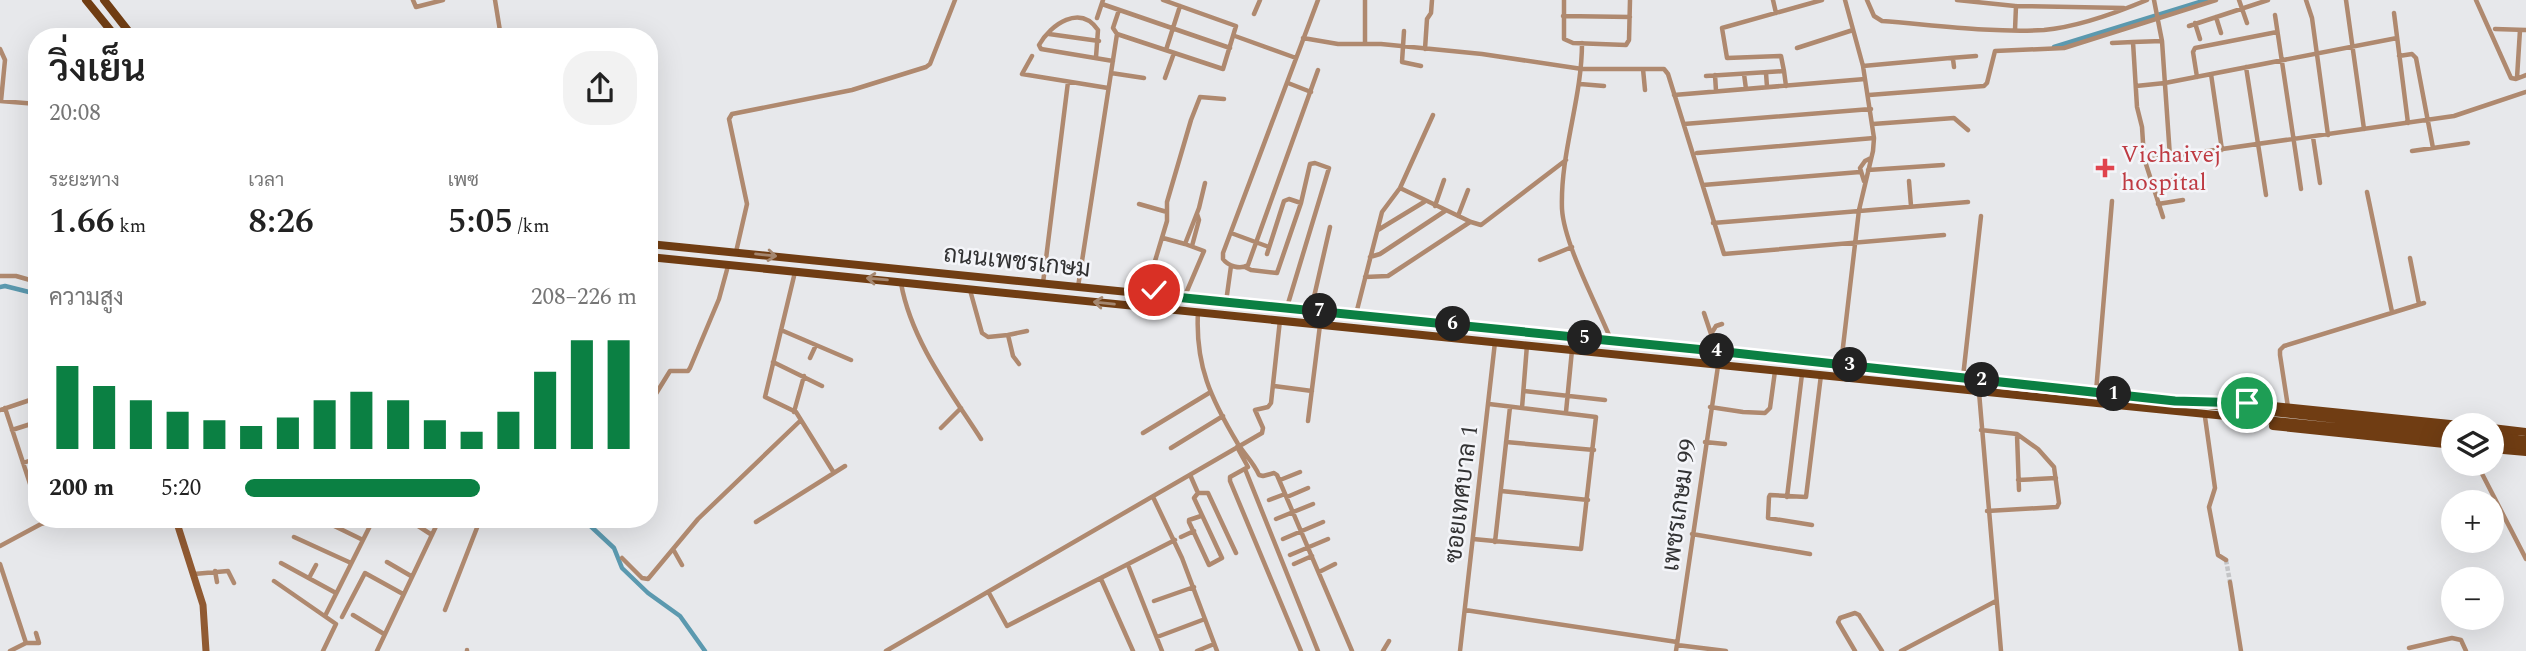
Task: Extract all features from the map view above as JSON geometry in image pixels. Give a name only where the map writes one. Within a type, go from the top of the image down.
[{"type":"main road","points":[[86,0],[109,28]]},
{"type":"main road","points":[[104,0],[126,28]]},
{"type":"main road","name":"ถนนเพชรเกษม","points":[[658,245],[1841,364],[2175,401],[2441,436]]},
{"type":"main road","name":"ถนนเพชรเกษม","points":[[658,256],[1979,391],[2441,432]]},
{"type":"main road","points":[[1718,365],[1725,352]]},
{"type":"main road","points":[[1734,366],[1729,360],[1735,353]]},
{"type":"main road","name":"ถนนเพชรเกษม","points":[[2175,401],[2224,402],[2441,423]]},
{"type":"main road","name":"ถนนเพชรเกษม","points":[[2159,408],[2205,417],[2441,444]]},
{"type":"main road","points":[[2504,430],[2526,431]]},
{"type":"main road","points":[[2504,431],[2512,433],[2513,446],[2504,446]]},
{"type":"main road","points":[[2504,437],[2526,440]]},
{"type":"main road","points":[[2504,447],[2526,446]]},
{"type":"main road","points":[[2504,449],[2526,452]]},
{"type":"street","points":[[413,0],[415,7],[443,0]]},
{"type":"street","points":[[495,0],[499,28]]},
{"type":"street","points":[[736,252],[747,204],[729,120],[732,114],[852,90],[926,67],[930,64],[956,0]]},
{"type":"street","points":[[1119,10],[1113,28],[1117,34],[1222,69],[1237,28],[1235,25],[1163,0]]},
{"type":"street","points":[[1254,14],[1260,0]]},
{"type":"street","points":[[1287,308],[1329,168],[1310,164],[1301,203],[1277,273],[1231,265],[1222,257],[1318,0]]},
{"type":"street","points":[[1365,0],[1365,44]]},
{"type":"street","points":[[1425,49],[1427,19],[1431,13],[1432,0]]},
{"type":"street","points":[[1564,0],[1564,39],[1582,43],[1626,45],[1629,43],[1630,0]]},
{"type":"street","points":[[1773,0],[1777,13]]},
{"type":"street","points":[[1786,86],[1781,56],[1727,58],[1721,33],[1725,26],[1822,0]]},
{"type":"street","points":[[1841,364],[1859,210],[1874,138],[1866,79],[1844,0]]},
{"type":"street","points":[[1867,0],[1874,16],[1882,21],[2015,30],[2057,28],[2147,0]]},
{"type":"street","points":[[1958,0],[2016,6],[2124,9]]},
{"type":"street","points":[[2154,0],[2162,41],[2170,157]]},
{"type":"street","points":[[1869,95],[1984,86],[1994,51],[2064,48],[2216,0]]},
{"type":"street","points":[[2239,0],[2247,23]]},
{"type":"street","points":[[2189,26],[2268,0]]},
{"type":"street","points":[[2306,0],[2310,8],[2328,135]]},
{"type":"street","points":[[2346,0],[2364,130]]},
{"type":"street","points":[[2476,0],[2511,78],[2517,79],[2526,75]]},
{"type":"street","points":[[1097,18],[1102,2],[1230,48]]},
{"type":"street","points":[[1166,50],[1180,6]]},
{"type":"street","points":[[2015,30],[2016,6]]},
{"type":"street","points":[[2394,13],[2408,123]]},
{"type":"street","points":[[2275,15],[2301,189]]},
{"type":"street","points":[[1096,57],[1099,41],[1097,27],[1076,16],[1066,19],[1048,33],[1039,45],[1041,49],[1113,61]]},
{"type":"street","points":[[1563,16],[1630,17]]},
{"type":"street","points":[[2216,17],[2221,33]]},
{"type":"street","points":[[2195,23],[2200,38]]},
{"type":"street","points":[[2495,29],[2523,30],[2517,79]]},
{"type":"street","points":[[1797,48],[1853,30]]},
{"type":"street","points":[[1404,32],[1402,62],[1421,65]]},
{"type":"street","points":[[2197,77],[2193,52],[2195,48],[2277,32]]},
{"type":"street","points":[[1048,33],[1099,41]]},
{"type":"street","points":[[1078,287],[1117,34]]},
{"type":"street","points":[[1234,36],[1296,58]]},
{"type":"street","points":[[1303,38],[1338,44],[1403,46],[1482,54],[1582,69],[1664,69],[1684,124],[1713,223],[1726,254],[1944,235]]},
{"type":"street","points":[[2136,86],[2165,83],[2397,38]]},
{"type":"street","points":[[2112,43],[2162,41]]},
{"type":"street","points":[[1582,43],[1582,69],[1566,160],[1562,212],[1572,247],[1612,341]]},
{"type":"street","points":[[2133,43],[2145,160],[2163,217]]},
{"type":"street","points":[[0,49],[5,60],[1,101],[28,103]]},
{"type":"street","points":[[1165,78],[1174,53]]},
{"type":"street","points":[[2399,56],[2412,54],[2416,58],[2433,148]]},
{"type":"street","points":[[1032,56],[1023,75],[1108,88]]},
{"type":"street","points":[[1863,66],[1976,56]]},
{"type":"street","points":[[1950,58],[1953,59],[1954,67]]},
{"type":"street","points":[[2246,67],[2266,195]]},
{"type":"street","points":[[1643,69],[1645,90]]},
{"type":"street","points":[[1244,267],[1248,265],[1318,70]]},
{"type":"street","points":[[1706,76],[1784,71]]},
{"type":"street","points":[[1111,73],[1144,78]]},
{"type":"street","points":[[1766,73],[1767,87]]},
{"type":"street","points":[[1745,74],[1746,89]]},
{"type":"street","points":[[2211,74],[2222,150]]},
{"type":"street","points":[[1715,75],[1716,91]]},
{"type":"street","points":[[1674,95],[1866,79]]},
{"type":"street","points":[[1043,283],[1068,82]]},
{"type":"street","points":[[1288,82],[1311,92]]},
{"type":"street","points":[[1580,84],[1604,86]]},
{"type":"street","points":[[2145,160],[2454,116],[2526,92]]},
{"type":"street","points":[[1155,295],[1152,271],[1163,238],[1167,202],[1198,100],[1204,96],[1224,99]]},
{"type":"street","points":[[1684,124],[1871,109]]},
{"type":"street","points":[[1356,314],[1382,212],[1401,188],[1433,115]]},
{"type":"street","points":[[1873,124],[1954,118],[1968,130]]},
{"type":"street","points":[[2313,137],[2320,183]]},
{"type":"street","points":[[1697,153],[1874,138]]},
{"type":"street","points":[[2412,151],[2468,143]]},
{"type":"street","points":[[1864,182],[1860,172],[1862,164],[1872,157]]},
{"type":"street","points":[[1401,188],[1478,225],[1566,160]]},
{"type":"street","points":[[1868,170],[1943,165]]},
{"type":"street","points":[[1703,186],[1860,172]]},
{"type":"street","points":[[2151,181],[2186,179]]},
{"type":"street","points":[[1435,206],[1444,180]]},
{"type":"street","points":[[1909,181],[1911,206]]},
{"type":"street","points":[[1185,244],[1205,183]]},
{"type":"street","points":[[1458,216],[1468,190]]},
{"type":"street","points":[[2367,192],[2392,312]]},
{"type":"street","points":[[1267,254],[1284,201],[1286,199],[1301,203]]},
{"type":"street","points":[[2158,204],[2183,200]]},
{"type":"street","points":[[1377,231],[1425,201]]},
{"type":"street","points":[[2096,392],[2112,201]]},
{"type":"street","points":[[1713,223],[1968,202]]},
{"type":"street","points":[[1139,204],[1167,212]]},
{"type":"street","points":[[1370,257],[1380,254],[1446,211]]},
{"type":"street","points":[[1192,247],[1199,220],[1197,214]]},
{"type":"street","points":[[1962,378],[1981,216]]},
{"type":"street","points":[[1364,277],[1388,276],[1471,222]]},
{"type":"street","points":[[1311,310],[1330,227]]},
{"type":"street","points":[[1231,233],[1269,247]]},
{"type":"street","points":[[1163,238],[1203,251],[1184,298]]},
{"type":"street","points":[[1540,260],[1572,247]]},
{"type":"street","points":[[2288,408],[2280,350],[2302,339],[2421,303],[2410,258]]},
{"type":"street","points":[[658,390],[670,371],[688,371],[690,368],[722,289],[724,265]]},
{"type":"street","points":[[1226,302],[1231,265]]},
{"type":"street","points":[[795,272],[765,397],[794,412],[834,473]]},
{"type":"street","points":[[0,276],[28,279]]},
{"type":"street","points":[[900,282],[911,320],[935,367],[981,439]]},
{"type":"street","points":[[970,289],[984,335],[988,337],[1027,331]]},
{"type":"street","points":[[1198,312],[1200,363],[1209,393],[1248,467],[1230,477],[1230,481],[1300,651]]},
{"type":"street","points":[[1704,313],[1711,334],[1710,351]]},
{"type":"street","points":[[886,651],[1191,477],[1262,433],[1255,411],[1270,405],[1280,320]]},
{"type":"street","points":[[1308,421],[1321,324]]},
{"type":"street","points":[[1711,334],[1716,326],[1722,324]]},
{"type":"street","points":[[781,330],[851,360]]},
{"type":"street","points":[[1008,335],[1017,362]]},
{"type":"street","name":"ซอยเทศบาล 1","points":[[1460,651],[1495,341]]},
{"type":"street","points":[[810,358],[816,345]]},
{"type":"street","points":[[1522,408],[1527,345]]},
{"type":"street","points":[[1566,412],[1572,349]]},
{"type":"street","points":[[773,362],[822,386]]},
{"type":"street","name":"เพชรเกษม 99","points":[[1676,646],[1718,365]]},
{"type":"street","points":[[1710,407],[1765,413],[1770,408],[1775,370]]},
{"type":"street","points":[[1787,497],[1802,373]]},
{"type":"street","points":[[1812,525],[1768,518],[1769,496],[1806,497],[1822,374]]},
{"type":"street","points":[[794,412],[804,376]]},
{"type":"street","points":[[1274,387],[1312,391]]},
{"type":"street","points":[[1524,391],[1605,400]]},
{"type":"street","points":[[1979,391],[1987,511],[2001,651]]},
{"type":"street","points":[[1143,433],[1209,393]]},
{"type":"street","points":[[28,401],[3,409],[28,473]]},
{"type":"street","points":[[1473,540],[1581,549],[1594,450],[1596,418],[1489,404]]},
{"type":"street","points":[[1495,542],[1510,407]]},
{"type":"street","points":[[941,428],[961,408]]},
{"type":"street","points":[[1171,448],[1223,416]]},
{"type":"street","points":[[2205,417],[2215,488],[2209,507],[2218,555],[2226,559]]},
{"type":"street","points":[[622,558],[642,578],[648,579],[720,497],[801,420]]},
{"type":"street","points":[[12,430],[28,426]]},
{"type":"street","points":[[1982,430],[2017,434],[2038,449],[2054,467],[2059,503],[2057,507],[1987,511]]},
{"type":"street","points":[[2017,434],[2019,490]]},
{"type":"street","points":[[1506,442],[1594,450]]},
{"type":"street","points":[[1705,442],[1725,444]]},
{"type":"street","points":[[1238,447],[1259,475],[1263,477],[1275,473],[1280,480],[1352,651]]},
{"type":"street","points":[[23,463],[28,461]]},
{"type":"street","points":[[756,522],[845,466]]},
{"type":"street","points":[[1245,469],[1318,651]]},
{"type":"street","points":[[1280,480],[1300,471]]},
{"type":"street","points":[[2484,476],[2523,547],[2526,559]]},
{"type":"street","points":[[1191,477],[1198,493]]},
{"type":"street","points":[[2018,480],[2056,478]]},
{"type":"street","points":[[1269,500],[1308,488]]},
{"type":"street","points":[[1501,491],[1588,500]]},
{"type":"street","points":[[1198,493],[1194,498],[1222,560],[1208,563],[1189,520],[1201,516]]},
{"type":"street","points":[[1198,493],[1208,493],[1236,553]]},
{"type":"street","points":[[1153,497],[1175,540],[1217,651]]},
{"type":"street","points":[[1276,519],[1313,504]]},
{"type":"street","points":[[1283,539],[1322,522]]},
{"type":"street","points":[[0,546],[31,528]]},
{"type":"street","points":[[179,528],[204,605],[206,651]]},
{"type":"street","points":[[339,528],[363,540]]},
{"type":"street","points":[[325,616],[369,528]]},
{"type":"street","points":[[421,528],[432,535]]},
{"type":"street","points":[[377,651],[434,528]]},
{"type":"street","points":[[445,610],[477,528]]},
{"type":"street","points":[[1181,537],[1194,531]]},
{"type":"street","points":[[1692,534],[1810,554]]},
{"type":"street","points":[[294,537],[351,564]]},
{"type":"street","points":[[989,593],[1007,626],[1175,540]]},
{"type":"street","points":[[1290,555],[1328,540]]},
{"type":"street","points":[[673,550],[682,565]]},
{"type":"street","points":[[1294,564],[1312,556]]},
{"type":"street","points":[[387,562],[411,576]]},
{"type":"street","points":[[281,563],[336,593]]},
{"type":"street","points":[[0,564],[26,643]]},
{"type":"street","points":[[1319,572],[1335,564]]},
{"type":"street","points":[[309,578],[316,565]]},
{"type":"street","points":[[1128,565],[1163,651]]},
{"type":"street","points":[[215,571],[217,582]]},
{"type":"street","points":[[193,574],[228,571],[234,583]]},
{"type":"street","points":[[342,617],[365,573],[403,594]]},
{"type":"street","points":[[1101,579],[1133,651]]},
{"type":"street","points":[[274,581],[336,624],[323,651]]},
{"type":"street","points":[[2230,582],[2241,651]]},
{"type":"street","points":[[1154,601],[1194,587]]},
{"type":"street","points":[[1902,651],[1996,601]]},
{"type":"street","points":[[1465,610],[1676,646],[1726,651]]},
{"type":"street","points":[[1855,651],[1838,622],[1840,618],[1855,613],[1859,615],[1882,651]]},
{"type":"street","points":[[353,615],[384,634]]},
{"type":"street","points":[[1157,636],[1205,619]]},
{"type":"street","points":[[10,651],[26,643],[39,643],[36,633]]},
{"type":"street","points":[[2409,648],[2456,638],[2461,640],[2466,651]]},
{"type":"street","points":[[1383,651],[1389,641]]},
{"type":"street","points":[[1197,651],[1214,644]]},
{"type":"waterway","points":[[2054,47],[2206,0]]},
{"type":"waterway","points":[[0,287],[28,292]]},
{"type":"waterway","points":[[593,528],[614,548],[622,568],[648,593],[680,616],[705,651]]},
{"type":"tunnel","points":[[2226,560],[2230,582]]},
{"type":"place","name":"Vichaivej hospital","points":[[2105,168]]},
{"type":"route","points":[[1154,290],[1155,295],[1576,336],[2175,401],[2247,403]]}]
